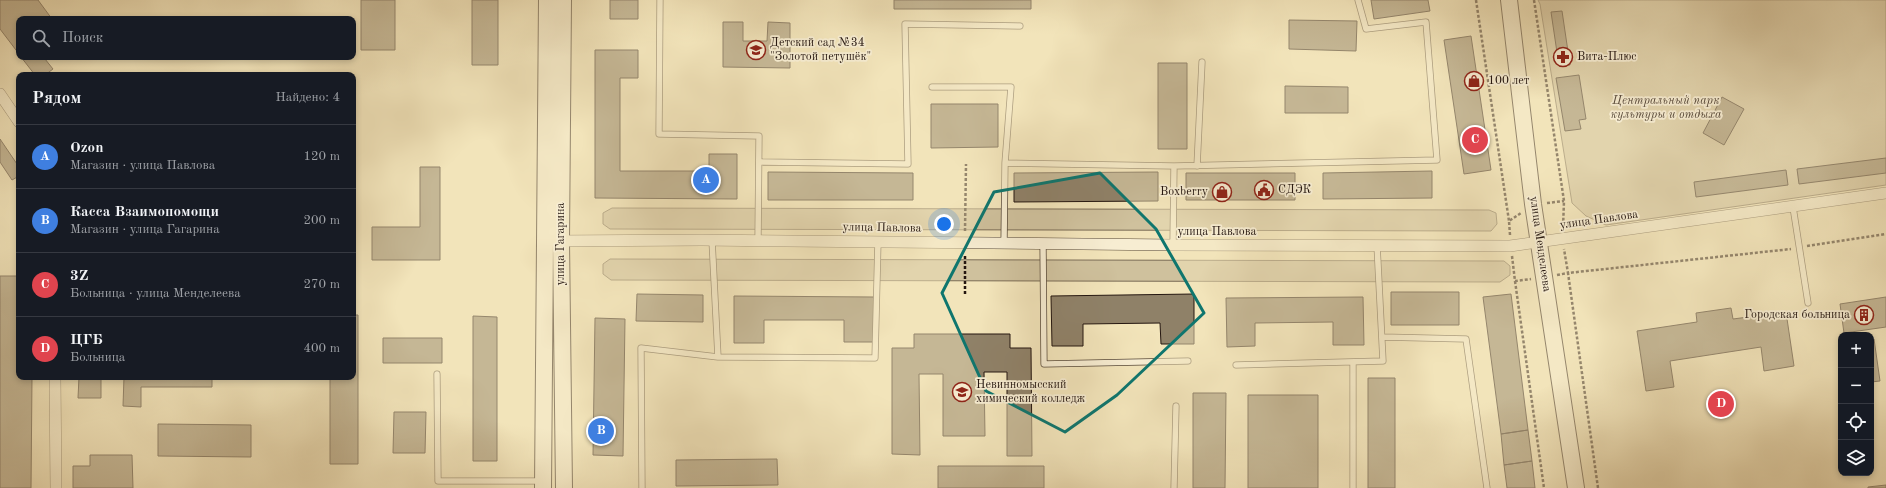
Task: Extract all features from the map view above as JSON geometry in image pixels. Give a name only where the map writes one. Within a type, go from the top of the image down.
[{"type":"main road","name":"улица Гагарина","points":[[547,0],[553,241],[564,488]]},
{"type":"main road","name":"улица Гагарина","points":[[543,484],[563,0]]},
{"type":"main road","name":"улица Менделеева","points":[[1509,0],[1539,240],[1576,488]]},
{"type":"street","points":[[0,94],[16,118]]},
{"type":"street","name":"улица Павлова","points":[[553,241],[758,240],[1173,245],[1510,246],[1539,240],[1886,193]]},
{"type":"street","points":[[55,380],[56,488]]},
{"type":"lane","points":[[660,0],[659,134],[759,136],[758,240]]},
{"type":"lane","points":[[1005,163],[1197,166],[1437,160],[1426,22],[1366,29],[1358,0]]},
{"type":"lane","points":[[759,162],[908,164],[905,24],[1020,26]]},
{"type":"lane","points":[[1197,166],[1202,62]]},
{"type":"lane","points":[[932,87],[1011,88],[1005,163],[1004,242]]},
{"type":"lane","points":[[1173,245],[1174,166]]},
{"type":"lane","points":[[1793,206],[1808,303]]},
{"type":"lane","points":[[712,240],[718,357]]},
{"type":"lane","points":[[642,488],[642,348],[718,357],[875,358],[878,241]]},
{"type":"lane","points":[[1043,243],[1044,364],[1188,361]]},
{"type":"lane","points":[[1236,365],[1383,361],[1377,245]]},
{"type":"lane","points":[[1382,337],[1466,339],[1487,488]]},
{"type":"lane","points":[[1353,362],[1353,488]]},
{"type":"lane","points":[[437,374],[438,481],[543,484]]},
{"type":"lane","points":[[1174,488],[1176,406]]},
{"type":"path","points":[[1476,0],[1509,221]]},
{"type":"path","points":[[1534,0],[1564,201]]},
{"type":"path","points":[[965,294],[966,164]]},
{"type":"path","points":[[1598,488],[1568,273],[1800,248],[1886,234]]},
{"type":"path","points":[[1514,281],[1544,488]]},
{"type":"highlighted area","points":[[1100,173],[1156,229],[1204,313],[1117,395],[1065,432],[986,391],[942,293],[994,192]]},
{"type":"green space","name":"Центральный парк культуры и отдыха","points":[[1538,0],[1886,0],[1886,185],[1606,225],[1586,216],[1572,203],[1540,4]]},
{"type":"green space","points":[[612,208],[1489,210],[1496,213],[1497,224],[1491,231],[610,229],[603,224],[603,213]]},
{"type":"green space","points":[[610,259],[1504,261],[1510,266],[1510,275],[1500,282],[611,280],[603,274],[603,264]]},
{"type":"building","points":[[0,0],[38,0],[50,16],[16,16],[16,50],[0,29]]},
{"type":"building","points":[[361,0],[395,0],[395,50],[361,50]]},
{"type":"building","points":[[472,0],[498,0],[498,65],[472,65]]},
{"type":"building","points":[[610,0],[638,0],[638,19],[610,19]]},
{"type":"building","points":[[894,0],[1031,0],[1031,9],[894,9]]},
{"type":"building","points":[[1371,0],[1428,0],[1430,11],[1374,19]]},
{"type":"building","points":[[1562,11],[1570,65],[1559,66],[1551,12]]},
{"type":"building","points":[[1289,20],[1357,21],[1356,51],[1289,49]]},
{"type":"building","points":[[723,22],[743,22],[743,41],[767,41],[768,22],[790,23],[790,68],[723,67]]},
{"type":"building","points":[[1471,36],[1491,170],[1464,174],[1444,40]]},
{"type":"building","points":[[595,50],[638,50],[638,78],[620,78],[620,171],[709,171],[709,154],[737,154],[737,199],[595,198]]},
{"type":"building","points":[[23,60],[46,60],[53,69],[49,72],[33,72]]},
{"type":"building","points":[[1158,63],[1187,63],[1187,149],[1158,149]]},
{"type":"building","points":[[1579,75],[1586,119],[1579,120],[1581,129],[1565,131],[1556,78]]},
{"type":"building","points":[[1285,86],[1348,87],[1348,113],[1285,113]]},
{"type":"building","points":[[1722,97],[1744,109],[1724,145],[1703,133]]},
{"type":"building","points":[[931,104],[998,104],[998,147],[931,148]]},
{"type":"building","points":[[0,139],[16,163],[16,178],[12,180],[0,162]]},
{"type":"building","points":[[1886,158],[1886,173],[1799,184],[1797,169]]},
{"type":"building","points":[[420,167],[440,167],[440,260],[372,260],[372,227],[420,227]]},
{"type":"building","points":[[1786,170],[1788,185],[1696,197],[1694,182]]},
{"type":"building","points":[[1432,171],[1432,198],[1323,199],[1323,173]]},
{"type":"building","points":[[768,172],[913,173],[913,200],[768,200]]},
{"type":"building","points":[[1158,172],[1158,201],[1014,202],[1014,173]]},
{"type":"building","points":[[1186,173],[1295,173],[1295,200],[1186,200]]},
{"type":"building","points":[[0,276],[16,276],[16,380],[32,380],[31,488],[0,488]]},
{"type":"building","points":[[1391,292],[1459,292],[1459,325],[1391,325]]},
{"type":"building","points":[[637,294],[703,295],[703,322],[636,321]]},
{"type":"building","points":[[1194,294],[1194,344],[1161,344],[1160,323],[1083,324],[1083,346],[1052,346],[1051,296]]},
{"type":"building","points":[[1511,294],[1528,430],[1501,434],[1483,297]]},
{"type":"building","points":[[734,296],[874,297],[874,342],[844,342],[844,320],[764,320],[764,343],[734,343]]},
{"type":"building","points":[[1363,297],[1364,345],[1333,345],[1333,322],[1255,323],[1255,346],[1227,347],[1226,298]]},
{"type":"building","name":"Городская больница","points":[[1886,297],[1886,327],[1844,332],[1840,304]]},
{"type":"building","points":[[1731,308],[1733,319],[1786,312],[1794,366],[1764,371],[1761,347],[1670,361],[1674,387],[1646,391],[1637,331],[1697,322],[1696,313]]},
{"type":"building","points":[[356,315],[358,315],[358,464],[330,464],[330,380],[356,380]]},
{"type":"building","points":[[473,316],[497,317],[497,461],[473,461]]},
{"type":"building","points":[[595,318],[625,319],[623,456],[593,455]]},
{"type":"building","points":[[914,334],[1010,334],[1010,348],[1031,348],[1032,456],[1007,456],[1007,372],[984,372],[985,436],[943,436],[943,374],[919,374],[920,455],[892,454],[892,348],[914,348]]},
{"type":"building","points":[[383,338],[442,338],[442,363],[383,363]]},
{"type":"building","points":[[1874,339],[1880,381],[1874,382]]},
{"type":"building","points":[[1368,378],[1395,378],[1395,488],[1368,488]]},
{"type":"building","points":[[79,380],[101,380],[101,398],[78,398]]},
{"type":"building","points":[[124,380],[212,380],[212,387],[141,387],[141,407],[123,406]]},
{"type":"building","points":[[1193,393],[1226,393],[1225,488],[1193,488]]},
{"type":"building","points":[[1248,395],[1318,395],[1318,488],[1248,488]]},
{"type":"building","points":[[394,412],[426,412],[425,453],[393,453]]},
{"type":"building","points":[[158,424],[251,425],[251,457],[158,456]]},
{"type":"building","points":[[1528,430],[1532,461],[1504,465],[1501,434]]},
{"type":"building","points":[[90,455],[132,455],[133,488],[73,488],[73,466],[90,466]]},
{"type":"building","points":[[777,459],[778,485],[676,486],[676,460]]},
{"type":"building","points":[[1532,461],[1535,488],[1507,488],[1504,465]]},
{"type":"building","points":[[938,466],[1044,466],[1044,488],[938,488]]},
{"type":"building","points":[[1886,485],[1886,488],[1868,488],[1868,487]]},
{"type":"place","name":"Детский сад №34 \"Золотой петушёк\"","points":[[756,50]]},
{"type":"place","name":"Вита-Плюс","points":[[1563,57]]},
{"type":"place","name":"100 лет","points":[[1474,81]]},
{"type":"place","name":"3Z","points":[[1475,140]]},
{"type":"place","name":"Ozon","points":[[706,180]]},
{"type":"place","name":"СДЭК","points":[[1264,190]]},
{"type":"place","name":"Boxberry","points":[[1222,192]]},
{"type":"place","name":"Городская больница","points":[[1864,315]]},
{"type":"place","name":"Невинномысский химический колледж","points":[[962,392]]},
{"type":"place","name":"ЦГБ","points":[[1721,404]]},
{"type":"place","name":"Касса Взаимопомощи","points":[[601,431]]}]
